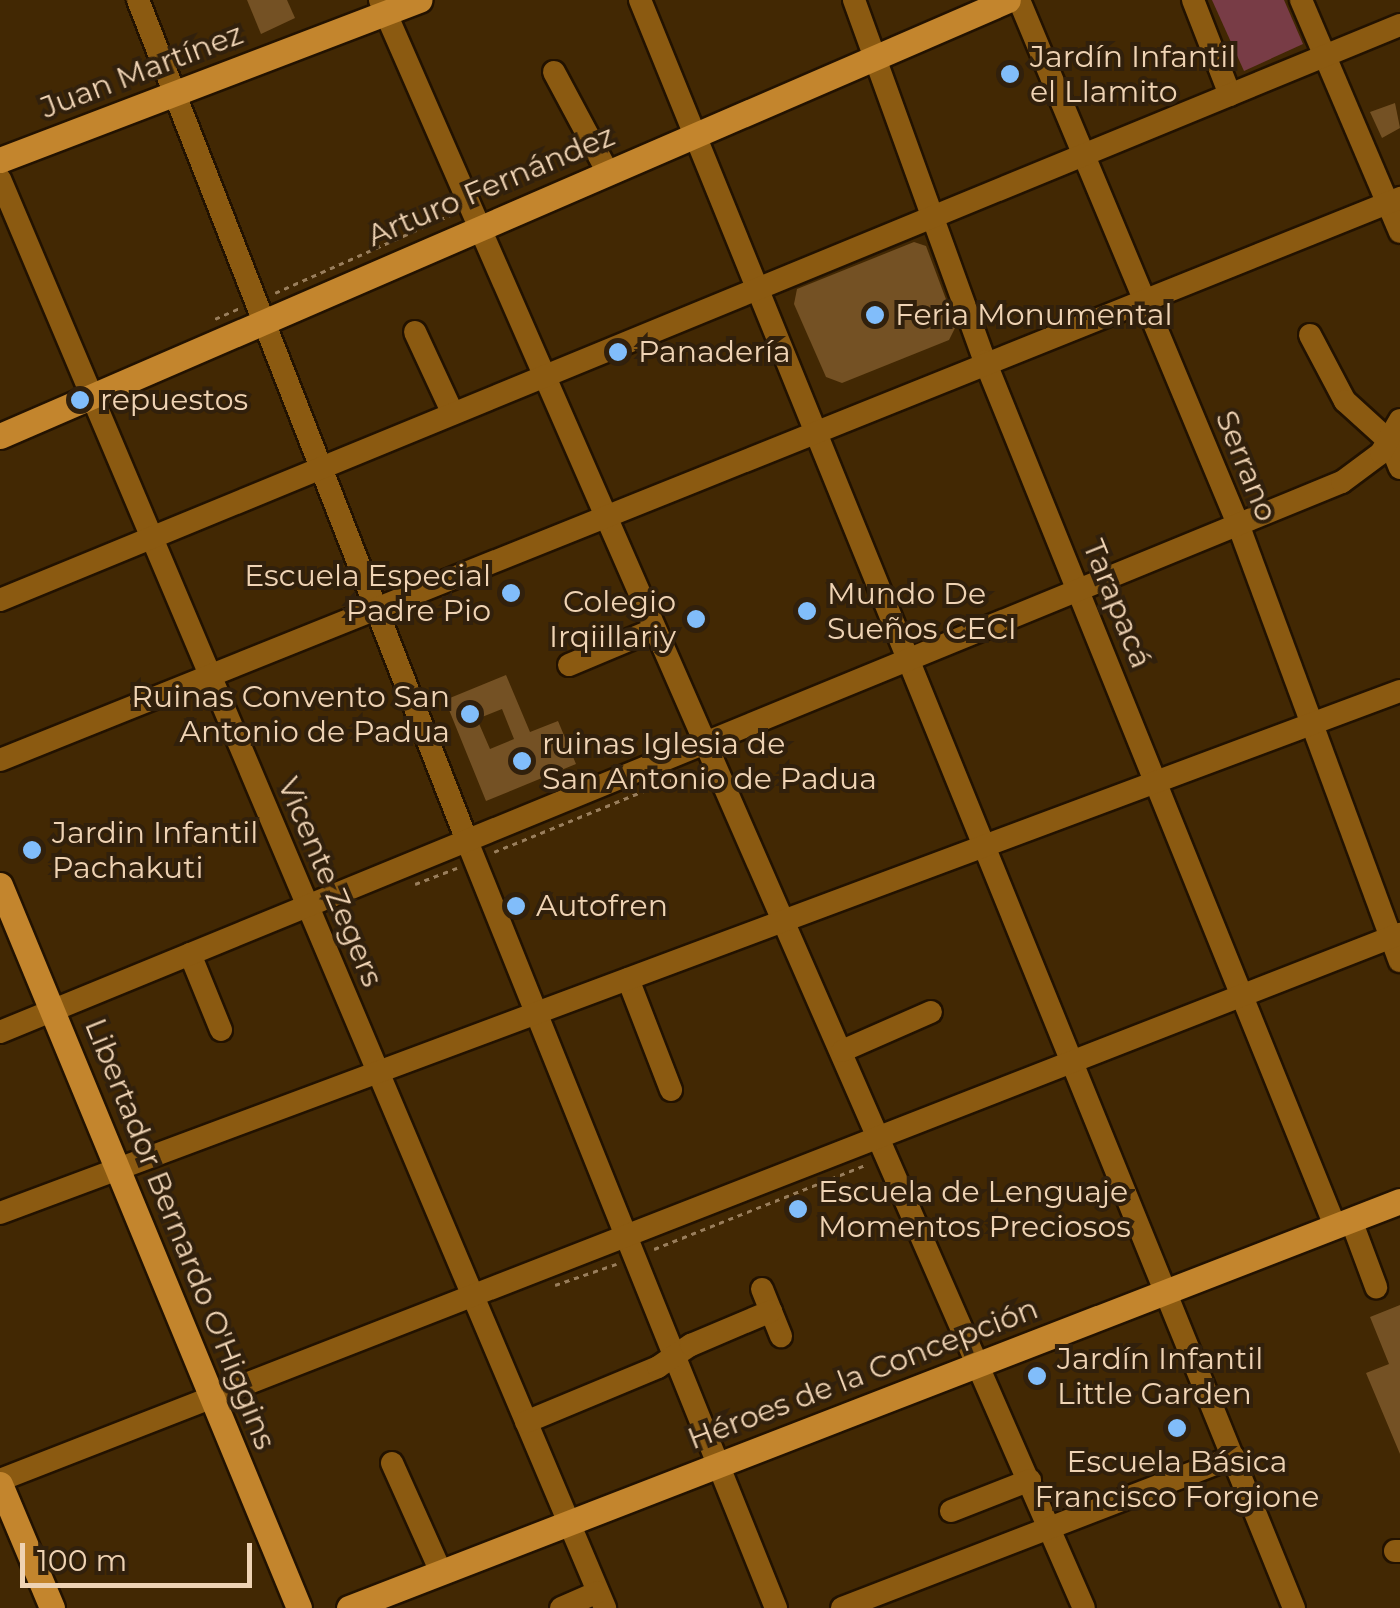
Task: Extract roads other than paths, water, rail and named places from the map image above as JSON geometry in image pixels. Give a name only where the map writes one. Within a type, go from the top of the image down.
[{"type":"main road","name":"Juan Martínez","points":[[0,160],[175,93],[383,6],[420,0]]},
{"type":"main road","name":"Arturo Fernández","points":[[0,436],[92,396],[259,311],[697,138],[1008,0]]},
{"type":"main road","name":"Libertador Bernardo O'Higgins","points":[[0,886],[299,1608]]},
{"type":"main road","name":"Héroes de la Concepción","points":[[350,1608],[1400,1201]]},
{"type":"main road","points":[[0,1482],[52,1608]]},
{"type":"street","points":[[138,0],[467,841],[776,1608]]},
{"type":"street","points":[[640,0],[1294,1608]]},
{"type":"street","name":"Tarapacá","points":[[854,0],[986,362],[1243,995],[1343,1223],[1376,1287]]},
{"type":"street","name":"Serrano","points":[[1018,0],[1238,524],[1396,936],[1400,961]]},
{"type":"street","points":[[1192,0],[1230,95]]},
{"type":"street","points":[[1301,0],[1394,200],[1400,232]]},
{"type":"street","points":[[383,6],[980,1362],[1084,1608]]},
{"type":"street","points":[[0,600],[1400,25]]},
{"type":"street","points":[[554,72],[607,171]]},
{"type":"street","name":"Vicente Zegers","points":[[0,179],[602,1600]]},
{"type":"street","points":[[0,760],[1394,200]]},
{"type":"street","points":[[415,332],[453,414]]},
{"type":"street","points":[[1310,335],[1345,401],[1394,430]]},
{"type":"street","points":[[0,1032],[1352,477],[1394,430]]},
{"type":"street","points":[[1394,430],[1400,468]]},
{"type":"street","points":[[568,666],[655,628]]},
{"type":"street","points":[[0,1214],[1400,691]]},
{"type":"street","points":[[0,1482],[1396,936]]},
{"type":"street","points":[[190,954],[221,1030]]},
{"type":"street","points":[[628,979],[671,1090]]},
{"type":"street","points":[[842,1051],[931,1012]]},
{"type":"street","points":[[526,1422],[674,1356],[766,1300],[780,1336]]},
{"type":"street","points":[[842,1608],[1234,1457]]},
{"type":"street","points":[[392,1464],[442,1572]]},
{"type":"street","points":[[951,1511],[1030,1480]]},
{"type":"street","points":[[561,1608],[602,1600]]},
{"type":"place","name":"Jardín Infantil el Llamito","points":[[1010,74]]},
{"type":"place","name":"Feria Monumental","points":[[875,315]]},
{"type":"place","name":"Panadería","points":[[618,352]]},
{"type":"place","name":"repuestos","points":[[80,400]]},
{"type":"place","name":"Escuela Especial Padre Pio","points":[[511,593]]},
{"type":"place","name":"Mundo De Sueños CECI","points":[[807,611]]},
{"type":"place","name":"Colegio Irqiillariy","points":[[696,619]]},
{"type":"place","name":"Ruinas Convento San Antonio de Padua","points":[[470,714]]},
{"type":"place","name":"ruinas Iglesia de San Antonio de Padua","points":[[522,761]]},
{"type":"place","name":"Jardin Infantil Pachakuti","points":[[32,850]]},
{"type":"place","name":"Autofren","points":[[516,906]]},
{"type":"place","name":"Escuela de Lenguaje Momentos Preciosos","points":[[798,1209]]},
{"type":"place","name":"Jardín Infantil Little Garden","points":[[1037,1376]]},
{"type":"place","name":"Escuela Básica Francisco Forgione","points":[[1177,1428]]}]
